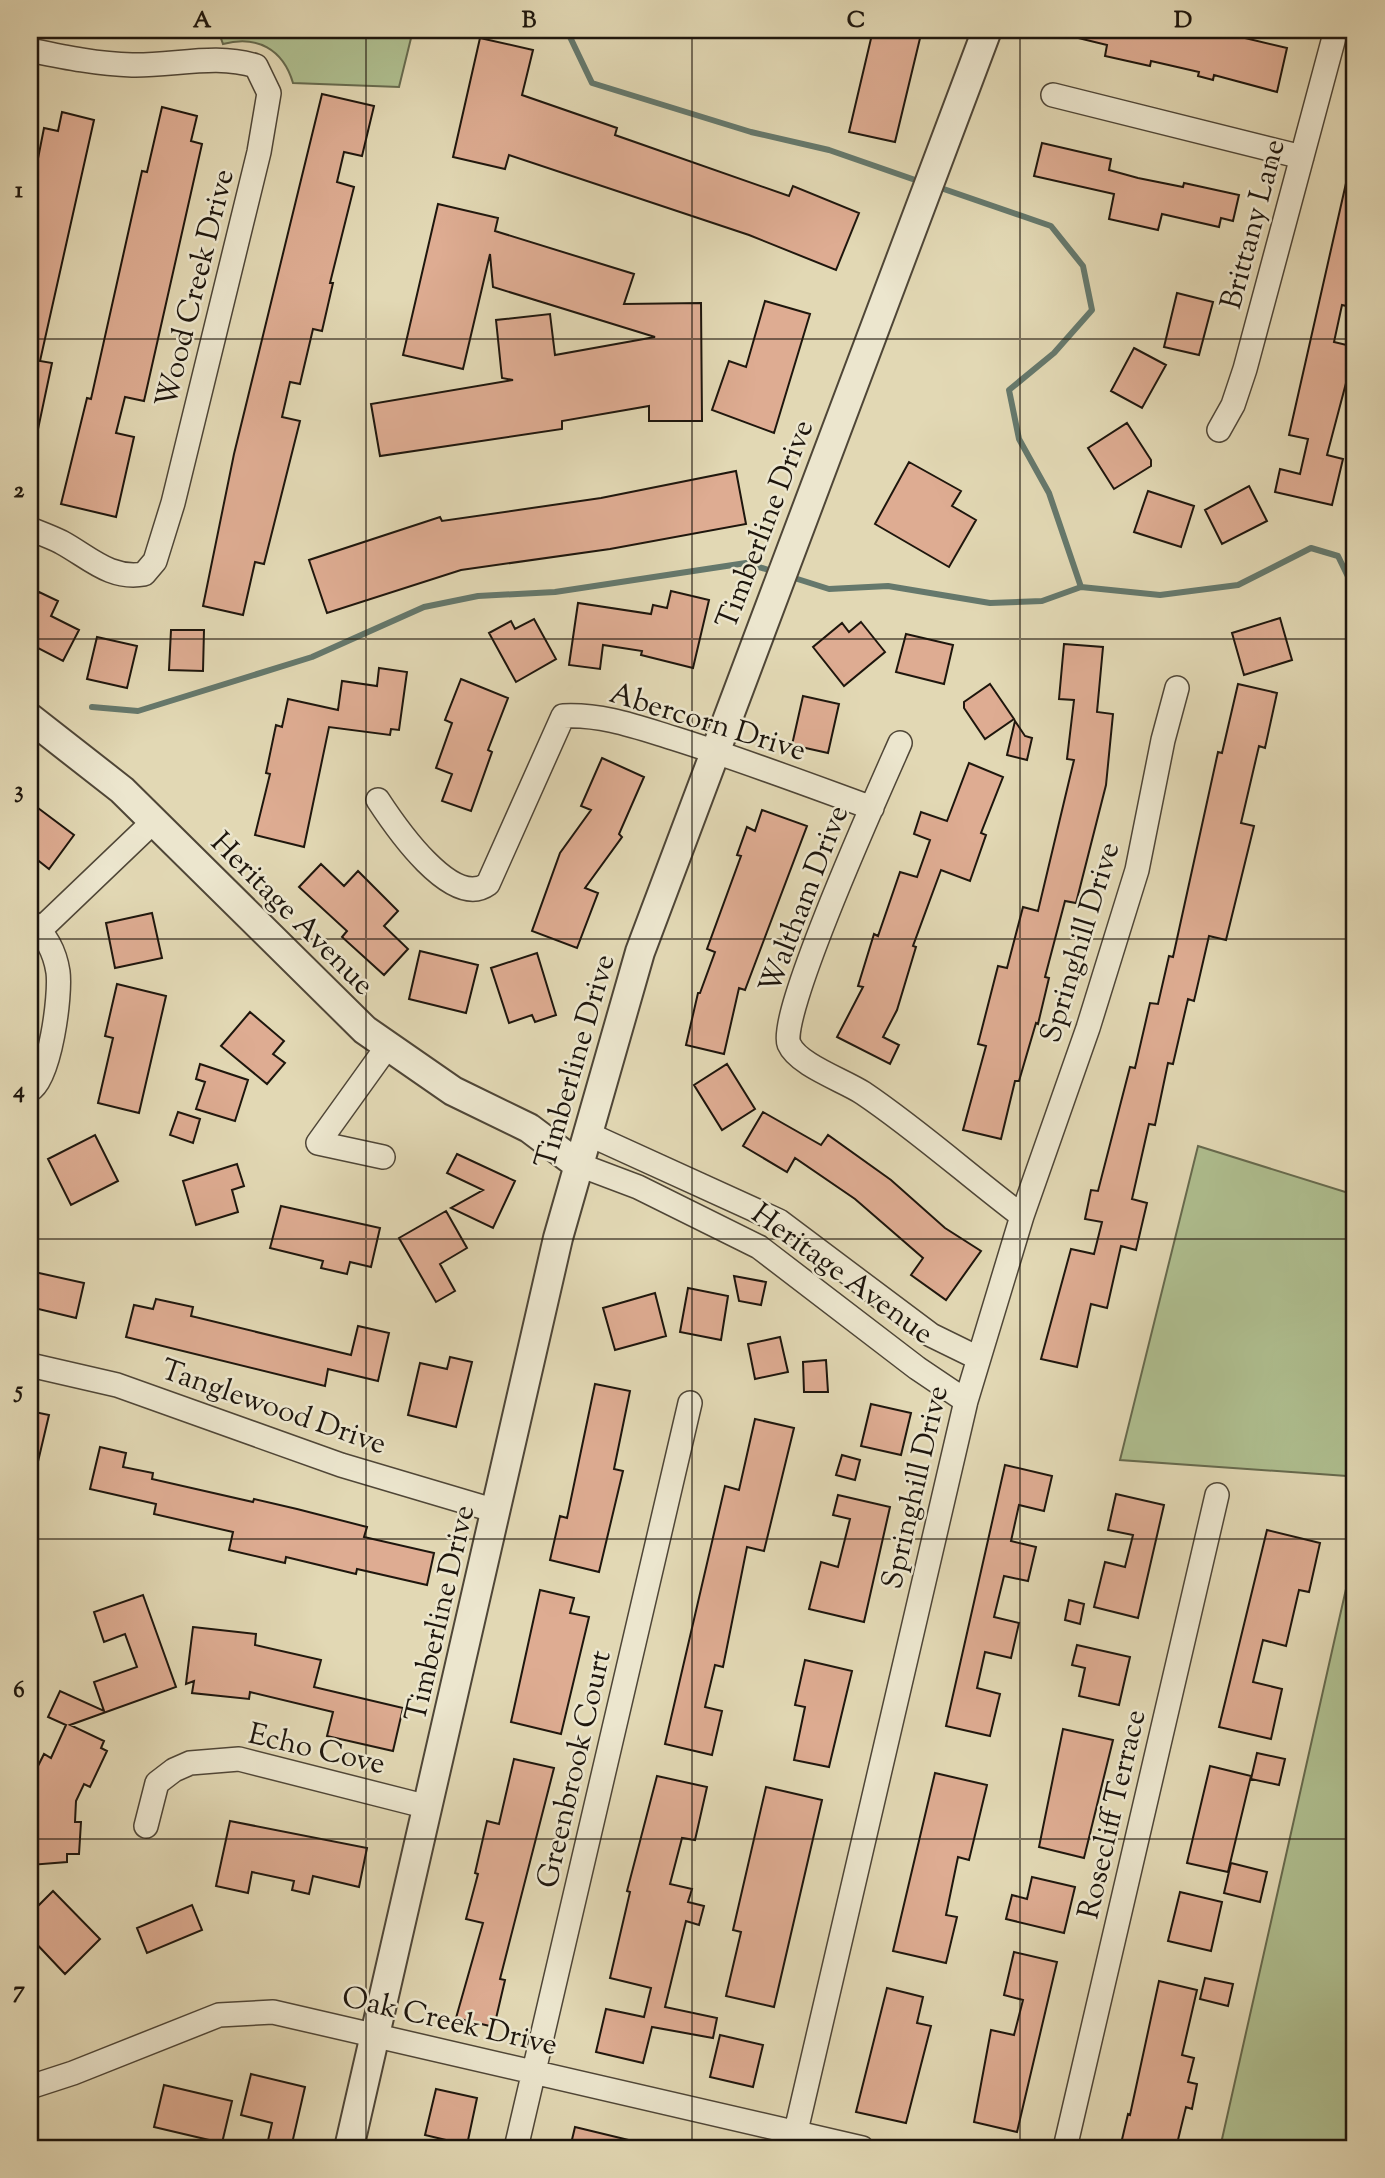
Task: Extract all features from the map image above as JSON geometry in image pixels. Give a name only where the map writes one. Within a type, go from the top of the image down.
[{"type":"street","name":"Timberline Drive","points":[[349,2148],[577,1164],[640,952],[987,30]]},
{"type":"street","name":"Brittany Lane","points":[[1219,430],[1233,405],[1245,369],[1336,30]]},
{"type":"street","name":"Wood Creek Drive","points":[[30,50],[96,63],[239,60],[256,66],[269,93],[259,152],[173,503],[155,561],[144,574],[134,576],[107,572],[60,542],[30,529]]},
{"type":"street","points":[[1053,95],[1302,157]]},
{"type":"street","name":"Springhill Drive","points":[[794,2141],[966,1401],[1022,1216],[1088,1028],[1137,870],[1163,740],[1177,688]]},
{"type":"street","name":"Abercorn Drive","points":[[378,800],[402,836],[444,877],[466,890],[479,891],[488,884],[517,824],[563,716],[584,715],[627,723],[715,751],[872,808]]},
{"type":"street","name":"Heritage Avenue","points":[[30,718],[94,766],[154,821],[356,1021],[387,1047],[453,1091],[529,1128],[577,1164],[650,1193],[759,1247],[917,1368],[966,1401]]},
{"type":"street","name":"Waltham Drive","points":[[900,743],[813,947],[789,1026],[788,1041],[796,1055],[863,1093],[1022,1216]]},
{"type":"street","points":[[31,1090],[39,1082],[50,1044],[59,989],[51,948],[35,925],[154,821]]},
{"type":"street","points":[[383,1157],[318,1143],[387,1047]]},
{"type":"street","name":"Heritage Avenue","points":[[529,1128],[586,1133],[779,1221],[931,1335],[978,1358]]},
{"type":"street","name":"Tanglewood Drive","points":[[30,1365],[117,1384],[341,1465],[496,1511]]},
{"type":"street","name":"Greenbrook Court","points":[[516,2148],[691,1403]]},
{"type":"street","name":"Rosecliff Terrace","points":[[1065,2148],[1217,1494]]},
{"type":"street","name":"Echo Cove","points":[[146,1826],[158,1783],[174,1770],[190,1763],[239,1759],[428,1807]]},
{"type":"street","name":"Oak Creek Drive","points":[[30,2087],[73,2073],[219,2015],[273,2011],[535,2072],[794,2141],[862,2148]]},
{"type":"green space","points":[[218,30],[413,30],[399,87],[293,83],[283,61],[267,47],[247,42],[223,44]]},
{"type":"green space","points":[[1198,1146],[1355,1195],[1355,1481],[1347,1476],[1120,1460]]},
{"type":"green space","points":[[1355,1549],[1355,2148],[1220,2148]]},
{"type":"building","points":[[873,30],[922,30],[895,142],[849,132]]},
{"type":"building","points":[[1071,30],[1158,30],[1175,34],[1175,30],[1225,30],[1224,33],[1287,48],[1277,92],[1214,75],[1213,80],[1198,76],[1199,72],[1151,61],[1150,66],[1105,56],[1107,45],[1070,36]]},
{"type":"building","points":[[480,38],[533,50],[522,95],[617,128],[615,135],[789,196],[793,186],[859,213],[836,270],[749,235],[509,155],[505,169],[453,157]]},
{"type":"building","points":[[322,94],[374,106],[362,156],[344,152],[337,182],[354,187],[330,283],[333,283],[322,331],[313,329],[300,384],[290,382],[282,417],[300,421],[264,564],[255,562],[243,615],[203,606],[234,454]]},
{"type":"building","points":[[162,107],[197,116],[191,141],[202,144],[144,401],[125,397],[116,433],[134,437],[116,517],[61,504],[87,398],[91,399],[142,171],[147,172]]},
{"type":"building","points":[[62,112],[94,120],[40,361],[52,363],[37,434],[30,433],[30,199],[44,128],[58,131]]},
{"type":"building","points":[[1042,143],[1111,159],[1109,170],[1138,178],[1183,187],[1184,183],[1239,195],[1233,221],[1221,218],[1219,227],[1162,214],[1158,230],[1109,219],[1114,194],[1034,176]]},
{"type":"building","points":[[1349,170],[1355,171],[1355,308],[1342,305],[1334,342],[1355,349],[1327,455],[1343,459],[1332,505],[1275,492],[1280,469],[1300,474],[1308,439],[1289,435]]},
{"type":"building","points":[[438,204],[498,218],[495,231],[634,274],[624,304],[701,303],[702,421],[649,421],[649,406],[562,421],[562,429],[380,456],[371,404],[513,380],[502,378],[496,320],[550,314],[555,355],[655,337],[493,287],[490,254],[463,369],[403,355]]},
{"type":"building","points":[[1177,293],[1213,302],[1199,355],[1164,347]]},
{"type":"building","points":[[765,301],[810,314],[774,433],[712,410],[729,361],[746,367]]},
{"type":"building","points":[[1134,348],[1166,365],[1142,408],[1111,391]]},
{"type":"building","points":[[1127,423],[1151,460],[1151,466],[1114,489],[1088,448]]},
{"type":"building","points":[[909,462],[961,491],[952,506],[976,520],[949,567],[875,524]]},
{"type":"building","points":[[736,471],[746,524],[610,549],[461,570],[327,613],[309,560],[440,517],[442,521],[601,498]]},
{"type":"building","points":[[1249,486],[1267,521],[1222,544],[1205,510]]},
{"type":"building","points":[[1148,491],[1194,506],[1181,547],[1134,532]]},
{"type":"building","points":[[671,591],[709,600],[693,668],[641,655],[642,651],[603,645],[600,669],[569,665],[578,603],[651,614],[653,605],[667,608]]},
{"type":"building","points":[[39,592],[58,601],[51,616],[79,630],[63,661],[30,644],[30,610]]},
{"type":"building","points":[[1280,618],[1292,660],[1244,675],[1232,633]]},
{"type":"building","points":[[534,619],[556,659],[516,682],[489,633],[511,621],[515,629]]},
{"type":"building","points":[[861,622],[885,652],[844,686],[813,647],[842,623],[849,632]]},
{"type":"building","points":[[171,630],[204,630],[203,671],[169,670]]},
{"type":"building","points":[[906,634],[953,645],[944,684],[896,672]]},
{"type":"building","points":[[97,637],[137,646],[127,688],[87,679]]},
{"type":"building","points":[[1064,644],[1103,647],[1097,712],[1113,714],[1106,785],[1076,903],[1065,901],[1045,977],[1049,978],[1038,1024],[1036,1023],[1019,1081],[1015,1081],[1001,1139],[963,1130],[986,1046],[978,1044],[998,966],[1007,968],[1023,907],[1038,911],[1074,760],[1067,759],[1074,700],[1059,699]]},
{"type":"building","points":[[379,668],[407,672],[399,730],[391,729],[390,735],[329,727],[304,847],[255,835],[270,774],[266,773],[276,725],[282,727],[288,699],[338,710],[342,681],[377,686]]},
{"type":"building","points":[[461,679],[508,698],[488,750],[492,752],[471,811],[442,801],[452,774],[436,768],[452,723],[445,720]]},
{"type":"building","points":[[990,684],[1014,719],[985,739],[964,708],[964,702]]},
{"type":"building","points":[[1238,684],[1277,693],[1265,748],[1259,746],[1241,823],[1254,826],[1226,940],[1209,936],[1194,1001],[1188,999],[1173,1064],[1168,1063],[1155,1125],[1149,1124],[1132,1199],[1147,1203],[1136,1250],[1121,1246],[1107,1308],[1091,1304],[1077,1367],[1041,1359],[1071,1249],[1094,1254],[1102,1222],[1085,1219],[1091,1190],[1098,1191],[1130,1067],[1135,1068],[1150,1003],[1158,1004],[1169,956],[1173,957],[1218,752],[1222,753]]},
{"type":"building","points":[[803,696],[839,704],[828,753],[792,745]]},
{"type":"building","points":[[1015,721],[1025,736],[1032,738],[1027,760],[1007,755]]},
{"type":"building","points":[[602,758],[644,777],[619,834],[622,837],[585,888],[598,893],[577,948],[532,931],[560,853],[591,810],[581,806]]},
{"type":"building","points":[[969,763],[1003,777],[981,833],[986,835],[970,881],[941,870],[913,946],[916,947],[897,1010],[883,1037],[899,1045],[890,1064],[837,1037],[863,987],[858,986],[874,934],[878,936],[900,872],[917,877],[930,840],[914,834],[921,812],[947,821]]},
{"type":"building","points":[[30,802],[74,835],[49,869],[30,854]]},
{"type":"building","points":[[762,810],[807,826],[745,990],[739,988],[724,1054],[686,1045],[698,993],[715,952],[707,949],[741,856],[737,855],[747,827],[755,831]]},
{"type":"building","points":[[321,864],[344,886],[358,871],[398,911],[384,926],[408,949],[384,975],[342,937],[347,931],[299,887]]},
{"type":"building","points":[[152,913],[162,958],[115,968],[106,923]]},
{"type":"building","points":[[420,951],[478,965],[466,1013],[409,999]]},
{"type":"building","points":[[537,953],[556,1015],[535,1022],[532,1015],[509,1023],[491,968]]},
{"type":"building","points":[[117,984],[166,996],[139,1113],[98,1103],[113,1038],[105,1036]]},
{"type":"building","points":[[250,1012],[284,1041],[273,1054],[285,1063],[267,1084],[221,1046]]},
{"type":"building","points":[[200,1064],[248,1080],[235,1121],[196,1109],[205,1082],[196,1079]]},
{"type":"building","points":[[727,1064],[755,1109],[722,1130],[694,1085]]},
{"type":"building","points":[[178,1112],[200,1119],[193,1143],[170,1135]]},
{"type":"building","points":[[763,1112],[821,1145],[828,1135],[891,1180],[945,1228],[981,1251],[946,1300],[911,1275],[923,1258],[855,1199],[795,1158],[787,1172],[743,1146]]},
{"type":"building","points":[[95,1135],[118,1181],[71,1205],[48,1159]]},
{"type":"building","points":[[457,1154],[515,1181],[493,1228],[451,1208],[483,1190],[447,1173]]},
{"type":"building","points":[[237,1164],[244,1186],[232,1190],[238,1212],[196,1225],[183,1181]]},
{"type":"building","points":[[281,1206],[380,1228],[371,1267],[350,1262],[347,1274],[321,1268],[323,1261],[270,1248]]},
{"type":"building","points":[[446,1211],[467,1248],[440,1264],[455,1291],[436,1302],[399,1238]]},
{"type":"building","points":[[30,1271],[84,1283],[76,1318],[30,1307]]},
{"type":"building","points":[[734,1276],[766,1282],[761,1305],[739,1301]]},
{"type":"building","points":[[688,1288],[728,1296],[721,1340],[680,1332]]},
{"type":"building","points":[[655,1293],[666,1336],[615,1350],[603,1308]]},
{"type":"building","points":[[156,1299],[193,1307],[191,1316],[351,1355],[358,1326],[389,1333],[378,1381],[328,1369],[325,1386],[126,1337],[134,1305],[153,1309]]},
{"type":"building","points":[[780,1337],[788,1372],[755,1379],[748,1344]]},
{"type":"building","points":[[450,1357],[472,1362],[456,1427],[408,1415],[420,1363],[447,1369]]},
{"type":"building","points":[[826,1360],[828,1392],[804,1392],[803,1362]]},
{"type":"building","points":[[595,1384],[630,1391],[614,1469],[623,1471],[599,1572],[550,1560],[560,1516],[567,1518]]},
{"type":"building","points":[[871,1404],[911,1413],[901,1455],[861,1446]]},
{"type":"building","points":[[30,1411],[49,1415],[36,1470],[30,1470]]},
{"type":"building","points":[[755,1419],[794,1428],[764,1551],[747,1547],[723,1667],[715,1665],[705,1707],[722,1711],[712,1755],[665,1744],[725,1486],[739,1490]]},
{"type":"building","points":[[100,1447],[126,1453],[123,1467],[153,1473],[152,1479],[253,1502],[254,1499],[367,1527],[364,1537],[434,1553],[427,1585],[357,1569],[356,1574],[286,1557],[285,1563],[229,1550],[233,1532],[154,1514],[156,1504],[90,1489]]},
{"type":"building","points":[[842,1455],[860,1460],[855,1480],[836,1475]]},
{"type":"building","points":[[1005,1465],[1052,1476],[1044,1511],[1019,1505],[1011,1541],[1036,1547],[1028,1581],[1004,1576],[994,1617],[1019,1623],[1011,1658],[985,1652],[977,1688],[1000,1694],[990,1736],[946,1726]]},
{"type":"building","points":[[1116,1494],[1164,1505],[1138,1618],[1094,1607],[1105,1562],[1125,1567],[1133,1535],[1108,1530]]},
{"type":"building","points":[[838,1495],[890,1507],[864,1622],[809,1609],[821,1562],[838,1567],[850,1519],[833,1515]]},
{"type":"building","points":[[1267,1530],[1320,1543],[1309,1592],[1299,1590],[1286,1646],[1263,1640],[1253,1682],[1282,1689],[1271,1739],[1219,1727]]},
{"type":"building","points":[[540,1590],[574,1598],[570,1613],[589,1617],[561,1734],[511,1722]]},
{"type":"building","points":[[143,1595],[176,1687],[70,1725],[104,1741],[101,1748],[107,1751],[90,1787],[84,1784],[76,1801],[75,1822],[81,1822],[79,1854],[67,1854],[67,1862],[30,1865],[30,1846],[34,1847],[38,1773],[35,1772],[44,1754],[51,1758],[66,1725],[48,1717],[60,1691],[104,1711],[94,1682],[137,1667],[125,1634],[104,1642],[94,1612]]},
{"type":"building","points":[[1069,1600],[1084,1604],[1080,1624],[1065,1620]]},
{"type":"building","points":[[193,1627],[256,1634],[255,1645],[321,1660],[314,1687],[403,1708],[393,1751],[327,1736],[333,1712],[250,1692],[249,1699],[192,1693],[194,1681],[186,1684]]},
{"type":"building","points":[[1077,1645],[1130,1657],[1119,1705],[1079,1696],[1085,1668],[1072,1665]]},
{"type":"building","points":[[805,1660],[852,1671],[829,1767],[794,1760],[805,1707],[795,1705]]},
{"type":"building","points":[[1063,1729],[1113,1740],[1084,1858],[1039,1847]]},
{"type":"building","points":[[1257,1753],[1285,1759],[1279,1785],[1251,1779]]},
{"type":"building","points":[[514,1759],[554,1768],[500,1979],[505,1980],[494,2027],[456,2018],[483,1923],[466,1919],[478,1874],[475,1873],[487,1821],[499,1824]]},
{"type":"building","points":[[1210,1766],[1251,1776],[1228,1872],[1187,1863]]},
{"type":"building","points":[[935,1773],[987,1785],[969,1860],[958,1857],[946,1915],[957,1917],[946,1963],[893,1951]]},
{"type":"building","points":[[657,1776],[707,1787],[695,1840],[682,1838],[670,1884],[692,1889],[688,1902],[704,1906],[699,1925],[686,1921],[665,2007],[717,2018],[713,2038],[652,2027],[643,2063],[596,2052],[606,2009],[644,2017],[651,1988],[610,1978],[630,1892],[627,1891]]},
{"type":"building","points":[[766,1787],[822,1800],[774,2007],[726,1996],[741,1932],[733,1930]]},
{"type":"building","points":[[230,1821],[367,1848],[359,1887],[313,1876],[309,1894],[292,1890],[294,1881],[252,1872],[248,1893],[216,1886]]},
{"type":"building","points":[[1231,1863],[1267,1872],[1260,1902],[1224,1893]]},
{"type":"building","points":[[1032,1877],[1075,1887],[1064,1933],[1006,1919],[1012,1895],[1027,1899]]},
{"type":"building","points":[[53,1891],[100,1939],[65,1974],[30,1937],[30,1914]]},
{"type":"building","points":[[1180,1892],[1222,1902],[1211,1951],[1168,1941]]},
{"type":"building","points":[[192,1905],[202,1930],[147,1953],[137,1928]]},
{"type":"building","points":[[1014,1952],[1057,1962],[1017,2132],[974,2122],[991,2030],[1014,2035],[1023,2000],[1004,1995]]},
{"type":"building","points":[[1205,1978],[1233,1984],[1228,2006],[1200,1999]]},
{"type":"building","points":[[1159,1981],[1197,1990],[1182,2055],[1194,2058],[1188,2082],[1197,2084],[1192,2109],[1186,2107],[1176,2148],[1120,2148],[1128,2114],[1130,2115]]},
{"type":"building","points":[[887,1988],[923,1997],[917,2023],[931,2026],[906,2123],[856,2112]]},
{"type":"building","points":[[720,2035],[763,2045],[753,2087],[710,2077]]},
{"type":"building","points":[[251,2074],[305,2087],[291,2148],[267,2145],[272,2123],[241,2115]]},
{"type":"building","points":[[164,2085],[232,2101],[222,2143],[154,2127]]},
{"type":"building","points":[[436,2089],[477,2098],[467,2145],[425,2135]]},
{"type":"building","points":[[575,2127],[637,2142],[636,2148],[570,2148]]},
{"type":"waterway","points":[[572,30],[570,37],[592,83],[751,132],[829,150],[921,182]]},
{"type":"waterway","points":[[935,186],[1051,226],[1083,266],[1092,310],[1054,353],[1009,390],[1019,439],[1049,493],[1081,587],[1160,595],[1238,585],[1311,548],[1338,556],[1355,591]]},
{"type":"waterway","points":[[92,707],[138,711],[312,657],[424,607],[478,596],[555,592],[746,563],[775,572]]},
{"type":"waterway","points":[[788,576],[829,589],[888,586],[990,603],[1042,601],[1081,587]]}]
